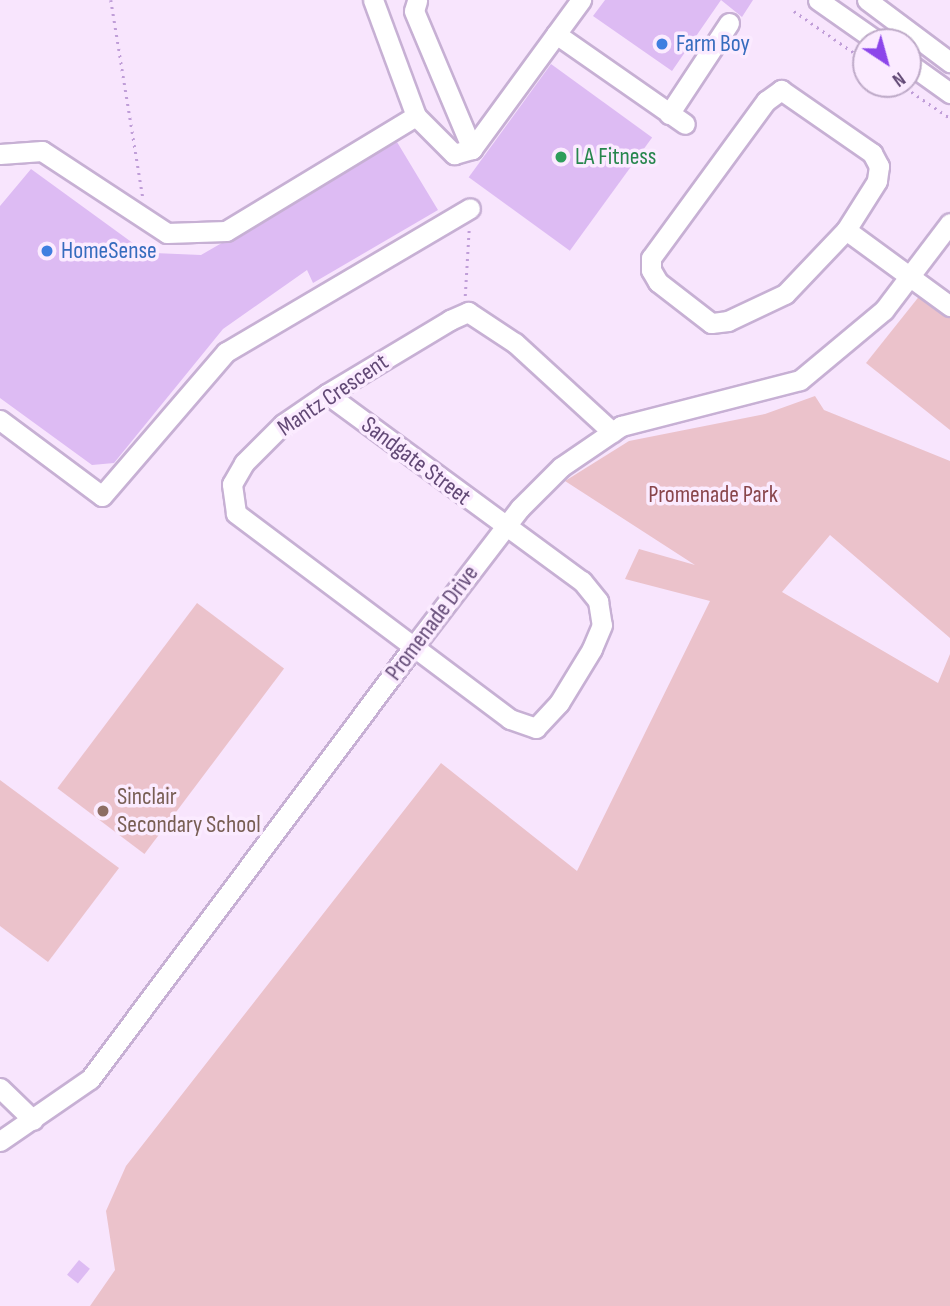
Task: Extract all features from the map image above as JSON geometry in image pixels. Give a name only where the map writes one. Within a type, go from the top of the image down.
[{"type":"street","points":[[373,0],[416,116],[454,154],[472,149],[581,0]]},
{"type":"street","points":[[818,0],[858,28]]},
{"type":"street","points":[[867,0],[950,62]]},
{"type":"street","points":[[417,1],[414,11],[472,149]]},
{"type":"street","points":[[556,34],[677,119],[729,23]]},
{"type":"street","points":[[922,74],[950,93]]},
{"type":"street","points":[[781,90],[872,153],[879,166],[877,181],[846,230],[785,293],[728,321],[711,323],[658,282],[651,270],[651,258],[766,101],[781,90]]},
{"type":"street","points":[[0,154],[42,151],[148,225],[177,237],[226,231],[416,116]]},
{"type":"street","points":[[0,420],[102,496],[226,352],[470,208]]},
{"type":"street","name":"Promenade Drive","points":[[0,1141],[90,1079],[504,528],[561,467],[612,432],[800,380],[850,343],[911,275],[950,223]]},
{"type":"street","points":[[846,230],[950,306]]},
{"type":"street","points":[[464,313],[482,317],[507,336],[612,432]]},
{"type":"street","name":"Mantz Crescent","points":[[414,646],[231,507],[232,484],[244,463],[283,424],[327,394],[464,313]]},
{"type":"street","name":"Sandgate Street","points":[[327,394],[504,528],[582,581],[598,601],[602,625],[559,703],[537,728],[510,719],[414,646]]},
{"type":"street","points":[[0,1088],[33,1120]]},
{"type":"path","points":[[111,0],[143,198]]},
{"type":"path","points":[[794,11],[852,51]]},
{"type":"path","points":[[921,98],[950,118]]},
{"type":"path","points":[[464,313],[470,208]]},
{"type":"green space","points":[[921,294],[950,313],[950,430],[866,363]]},
{"type":"green space","name":"Promenade Park","points":[[815,396],[824,410],[950,461],[950,638],[830,535],[782,592],[938,683],[950,654],[950,1306],[90,1306],[115,1270],[106,1211],[126,1166],[441,763],[577,871],[710,601],[625,579],[639,549],[695,565],[565,481],[629,441],[765,414]]},
{"type":"green space","points":[[197,603],[284,669],[144,854],[57,788]]},
{"type":"green space","points":[[0,780],[119,868],[48,962],[0,926]]},
{"type":"building","name":"Farm Boy","points":[[605,0],[721,0],[672,71],[593,16]]},
{"type":"building","points":[[721,0],[753,0],[742,17]]},
{"type":"building","name":"LA Fitness","points":[[551,64],[652,137],[570,251],[469,177]]},
{"type":"building","points":[[397,142],[438,210],[313,283],[307,270],[223,329],[114,463],[92,465],[0,398],[0,206],[31,169],[141,249],[144,245],[154,253],[201,255]]},
{"type":"building","points":[[79,1260],[90,1269],[78,1284],[67,1275]]},
{"type":"place","name":"Farm Boy","points":[[662,44]]},
{"type":"place","name":"LA Fitness","points":[[561,157]]},
{"type":"place","name":"HomeSense","points":[[47,251]]},
{"type":"place","name":"Sinclair Secondary School","points":[[103,811]]}]
